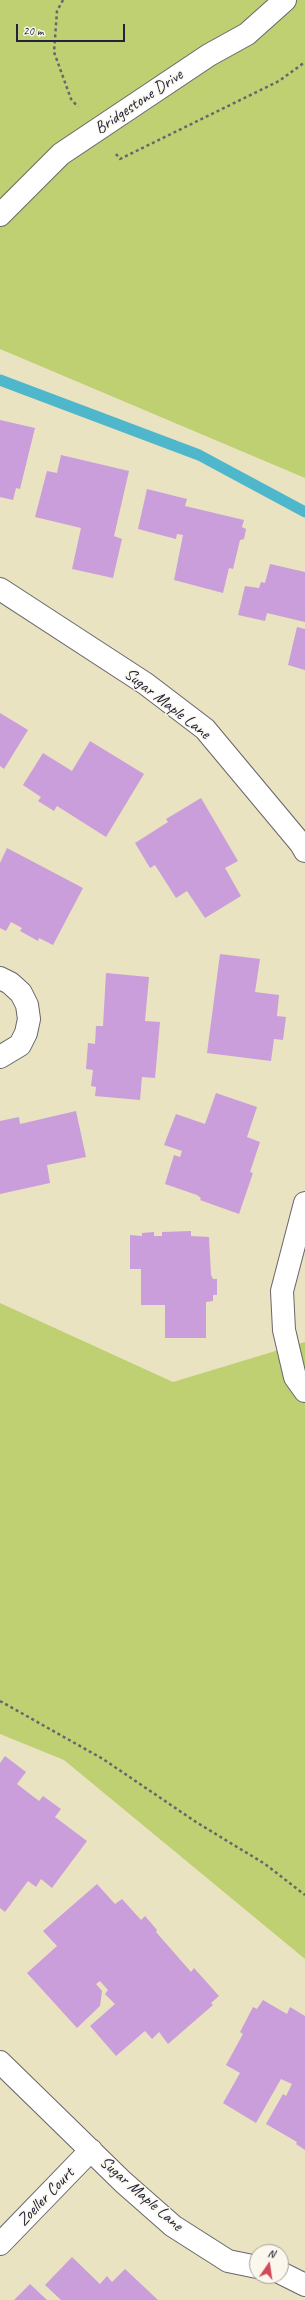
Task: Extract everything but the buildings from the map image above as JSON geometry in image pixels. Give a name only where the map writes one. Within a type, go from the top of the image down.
[{"type":"street","name":"Bridgestone Drive","points":[[0,215],[61,154],[209,55],[247,34],[285,0]]},
{"type":"street","name":"Sugar Maple Lane","points":[[0,589],[146,684],[205,729],[304,846]]},
{"type":"street","points":[[0,978],[10,983],[21,993],[27,1005],[30,1019],[26,1033],[20,1045],[0,1057]]},
{"type":"street","points":[[305,1203],[290,1254],[282,1291],[284,1330],[295,1377],[305,1391]]},
{"type":"street","name":"Sugar Maple Lane","points":[[0,2062],[123,2182],[173,2226],[228,2261],[249,2265]]},
{"type":"street","name":"Zoeller Court","points":[[0,2244],[91,2150]]},
{"type":"street","points":[[289,2277],[305,2285]]},
{"type":"path","points":[[0,1701],[103,1759],[196,1822],[266,1864],[305,1895]]},
{"type":"green space","points":[[0,0],[305,0],[305,478],[0,349]]},
{"type":"green space","points":[[0,1303],[173,1382],[305,1342],[305,1959],[64,1760],[0,1734]]},
{"type":"waterway","points":[[0,380],[199,455],[305,512]]}]
